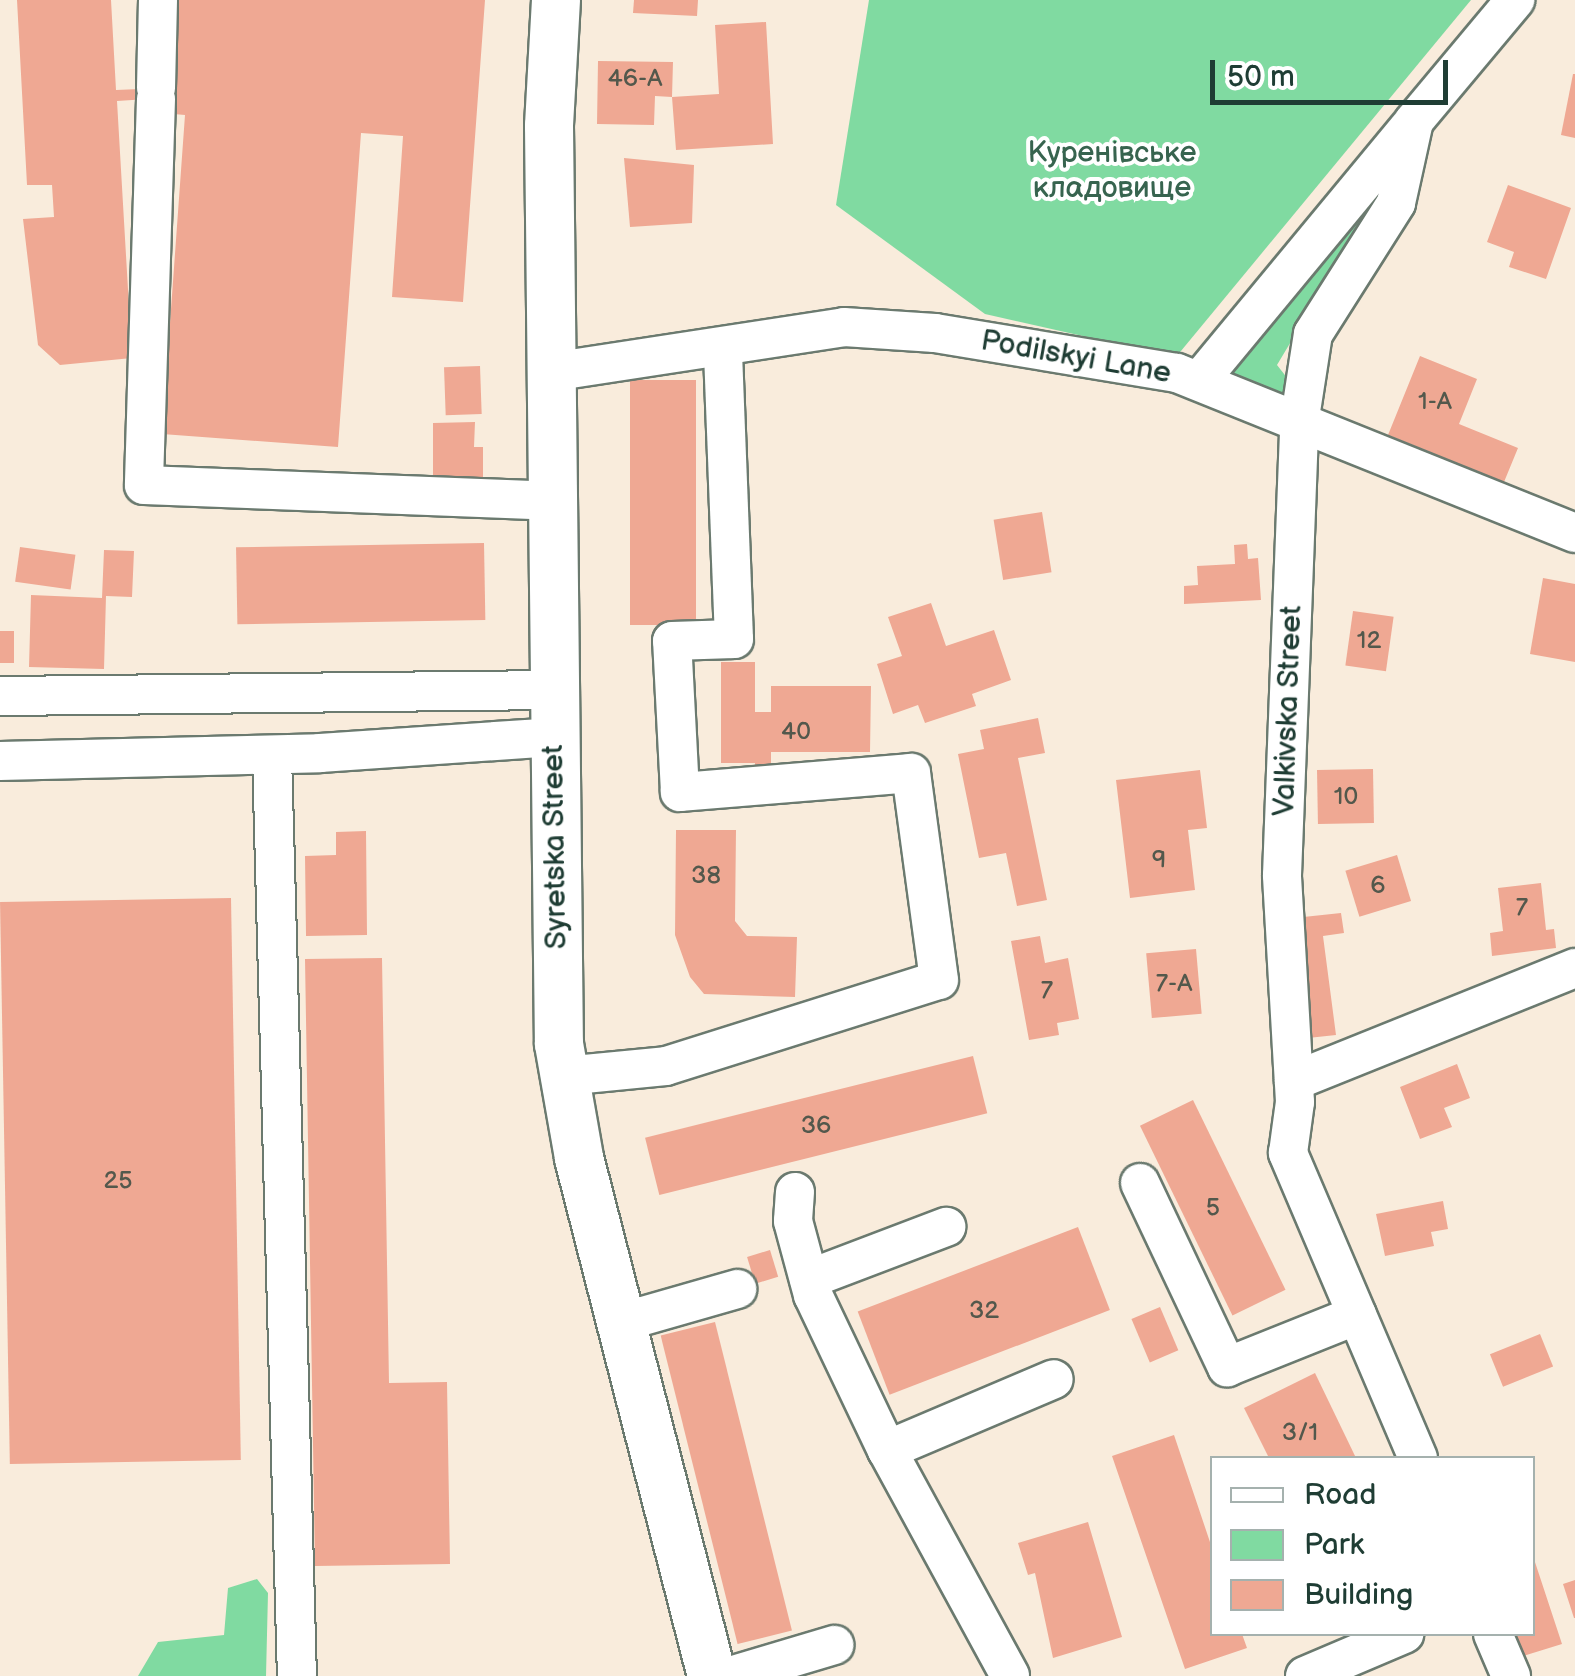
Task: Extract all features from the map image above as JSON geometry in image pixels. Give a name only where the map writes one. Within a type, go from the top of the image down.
[{"type":"main road","name":"Syretska Street","points":[[556,0],[552,690],[564,1076],[712,1676]]},
{"type":"street","points":[[158,0],[144,485],[552,501]]},
{"type":"street","name":"Valkivska Street","points":[[1417,1456],[1288,1153],[1294,1080],[1282,874],[1298,424],[1314,334],[1396,203],[1414,121],[1515,0]]},
{"type":"street","points":[[1200,380],[1414,121]]},
{"type":"street","name":"Podilskyi Lane","points":[[551,372],[844,327],[916,332],[1200,380],[1298,424],[1575,533]]},
{"type":"street","points":[[564,1076],[666,1066],[938,980],[912,773],[680,792],[672,641],[734,639],[724,348]]},
{"type":"street","points":[[0,696],[552,690]]},
{"type":"street","points":[[0,761],[272,754],[553,737]]},
{"type":"street","points":[[272,754],[296,1676]]},
{"type":"street","points":[[1294,1080],[1575,968]]},
{"type":"street","points":[[1140,1183],[1227,1367],[1357,1315]]},
{"type":"street","points":[[795,1192],[793,1221],[809,1279],[886,1450],[1010,1676]]},
{"type":"street","points":[[809,1279],[946,1227]]},
{"type":"street","points":[[622,1322],[736,1289]]},
{"type":"street","points":[[886,1450],[1054,1378]]},
{"type":"street","points":[[1305,1676],[1399,1636]]},
{"type":"street","points":[[1494,1636],[1511,1676]]},
{"type":"street","points":[[730,1676],[834,1645]]},
{"type":"green space","name":"Куренівське кладовище","points":[[869,0],[1471,0],[1176,357],[985,314],[836,205]]},
{"type":"green space","points":[[1384,186],[1277,365],[1295,388],[1289,402],[1227,382],[1225,366]]},
{"type":"green space","points":[[257,1579],[268,1593],[266,1676],[138,1676],[158,1642],[224,1635],[228,1588]]},
{"type":"building","points":[[17,0],[111,0],[116,90],[164,88],[170,0],[485,0],[463,302],[392,297],[403,136],[361,133],[338,447],[162,434],[185,115],[162,113],[163,98],[117,101],[132,358],[60,365],[38,345],[23,219],[54,217],[52,185],[27,185]]},
{"type":"building","points":[[634,0],[698,0],[697,16],[633,13]]},
{"type":"building","points":[[766,22],[773,144],[676,150],[672,97],[719,94],[715,25]]},
{"type":"building","points":[[598,61],[673,62],[672,97],[655,96],[654,125],[597,124]]},
{"type":"building","points":[[1575,74],[1575,138],[1561,135]]},
{"type":"building","points":[[624,158],[694,165],[692,223],[630,227]]},
{"type":"building","points":[[1508,185],[1571,208],[1546,279],[1509,267],[1514,252],[1487,242]]},
{"type":"building","points":[[1420,356],[1477,379],[1459,424],[1518,448],[1504,482],[1388,435]]},
{"type":"building","points":[[480,366],[482,414],[446,415],[444,367]]},
{"type":"building","points":[[630,380],[696,380],[696,625],[630,625]]},
{"type":"building","points":[[475,422],[474,447],[483,447],[483,486],[433,486],[433,423]]},
{"type":"building","points":[[1042,512],[1052,572],[1003,580],[994,520]]},
{"type":"building","points":[[484,543],[485,620],[237,624],[236,547]]},
{"type":"building","points":[[1247,544],[1248,559],[1258,558],[1261,600],[1184,604],[1184,586],[1198,585],[1197,566],[1235,564],[1234,545]]},
{"type":"building","points":[[20,547],[75,555],[71,589],[15,582]]},
{"type":"building","points":[[104,550],[134,551],[132,597],[106,596],[104,669],[29,667],[31,595],[102,598]]},
{"type":"building","points":[[1543,578],[1575,584],[1575,662],[1530,654]]},
{"type":"building","points":[[931,603],[946,646],[994,630],[1011,680],[972,694],[976,706],[925,723],[918,705],[893,714],[877,664],[902,656],[888,617]]},
{"type":"building","points":[[1353,611],[1394,617],[1386,671],[1345,665]]},
{"type":"building","points":[[0,631],[14,631],[14,663],[0,663]]},
{"type":"building","points":[[721,662],[755,662],[755,712],[771,712],[771,686],[871,686],[870,752],[771,752],[771,777],[755,777],[755,763],[721,763]]},
{"type":"building","points":[[1038,718],[1045,753],[1018,758],[1047,900],[1017,906],[1006,853],[979,858],[958,754],[984,749],[980,730]]},
{"type":"building","points":[[1373,769],[1374,823],[1318,824],[1317,770]]},
{"type":"building","points":[[1200,770],[1207,828],[1188,830],[1195,890],[1130,898],[1116,780]]},
{"type":"building","points":[[676,830],[736,830],[735,921],[747,936],[797,937],[795,997],[704,994],[690,977],[675,935]]},
{"type":"building","points":[[366,831],[367,935],[306,936],[305,856],[336,855],[336,832]]},
{"type":"building","points":[[1397,855],[1411,901],[1359,917],[1345,871]]},
{"type":"building","points":[[1541,883],[1546,930],[1554,929],[1556,948],[1492,956],[1490,933],[1503,931],[1498,888]]},
{"type":"building","points":[[231,898],[241,1460],[10,1464],[0,902]]},
{"type":"building","points":[[1341,913],[1344,933],[1323,936],[1336,1035],[1308,1038],[1294,918]]},
{"type":"building","points":[[1040,936],[1045,963],[1068,958],[1079,1019],[1057,1023],[1059,1035],[1029,1040],[1011,941]]},
{"type":"building","points":[[1196,949],[1202,1014],[1152,1018],[1146,953]]},
{"type":"building","points":[[382,958],[389,1383],[447,1382],[450,1564],[315,1566],[305,959]]},
{"type":"building","points":[[973,1056],[987,1113],[659,1195],[645,1138]]},
{"type":"building","points":[[1457,1064],[1470,1098],[1444,1108],[1452,1127],[1420,1139],[1400,1087]]},
{"type":"building","points":[[1193,1100],[1285,1290],[1232,1316],[1140,1126]]},
{"type":"building","points":[[1443,1201],[1448,1229],[1431,1232],[1434,1246],[1385,1256],[1376,1214]]},
{"type":"building","points":[[1078,1227],[1110,1310],[890,1395],[858,1312]]},
{"type":"building","points":[[770,1250],[778,1277],[755,1284],[747,1257]]},
{"type":"building","points":[[1160,1307],[1178,1350],[1150,1362],[1131,1319]]},
{"type":"building","points":[[715,1322],[792,1631],[738,1644],[661,1336]]},
{"type":"building","points":[[1540,1334],[1553,1366],[1503,1387],[1490,1354]]},
{"type":"building","points":[[1315,1373],[1355,1456],[1268,1456],[1244,1408]]},
{"type":"building","points":[[1174,1435],[1210,1542],[1210,1636],[1243,1636],[1247,1648],[1185,1669],[1112,1456]]},
{"type":"building","points":[[1088,1522],[1122,1637],[1053,1658],[1035,1573],[1028,1575],[1018,1543]]},
{"type":"building","points":[[1535,1562],[1562,1644],[1520,1657],[1514,1636],[1535,1636]]},
{"type":"building","points":[[1575,1580],[1575,1618],[1574,1618],[1563,1584]]}]
